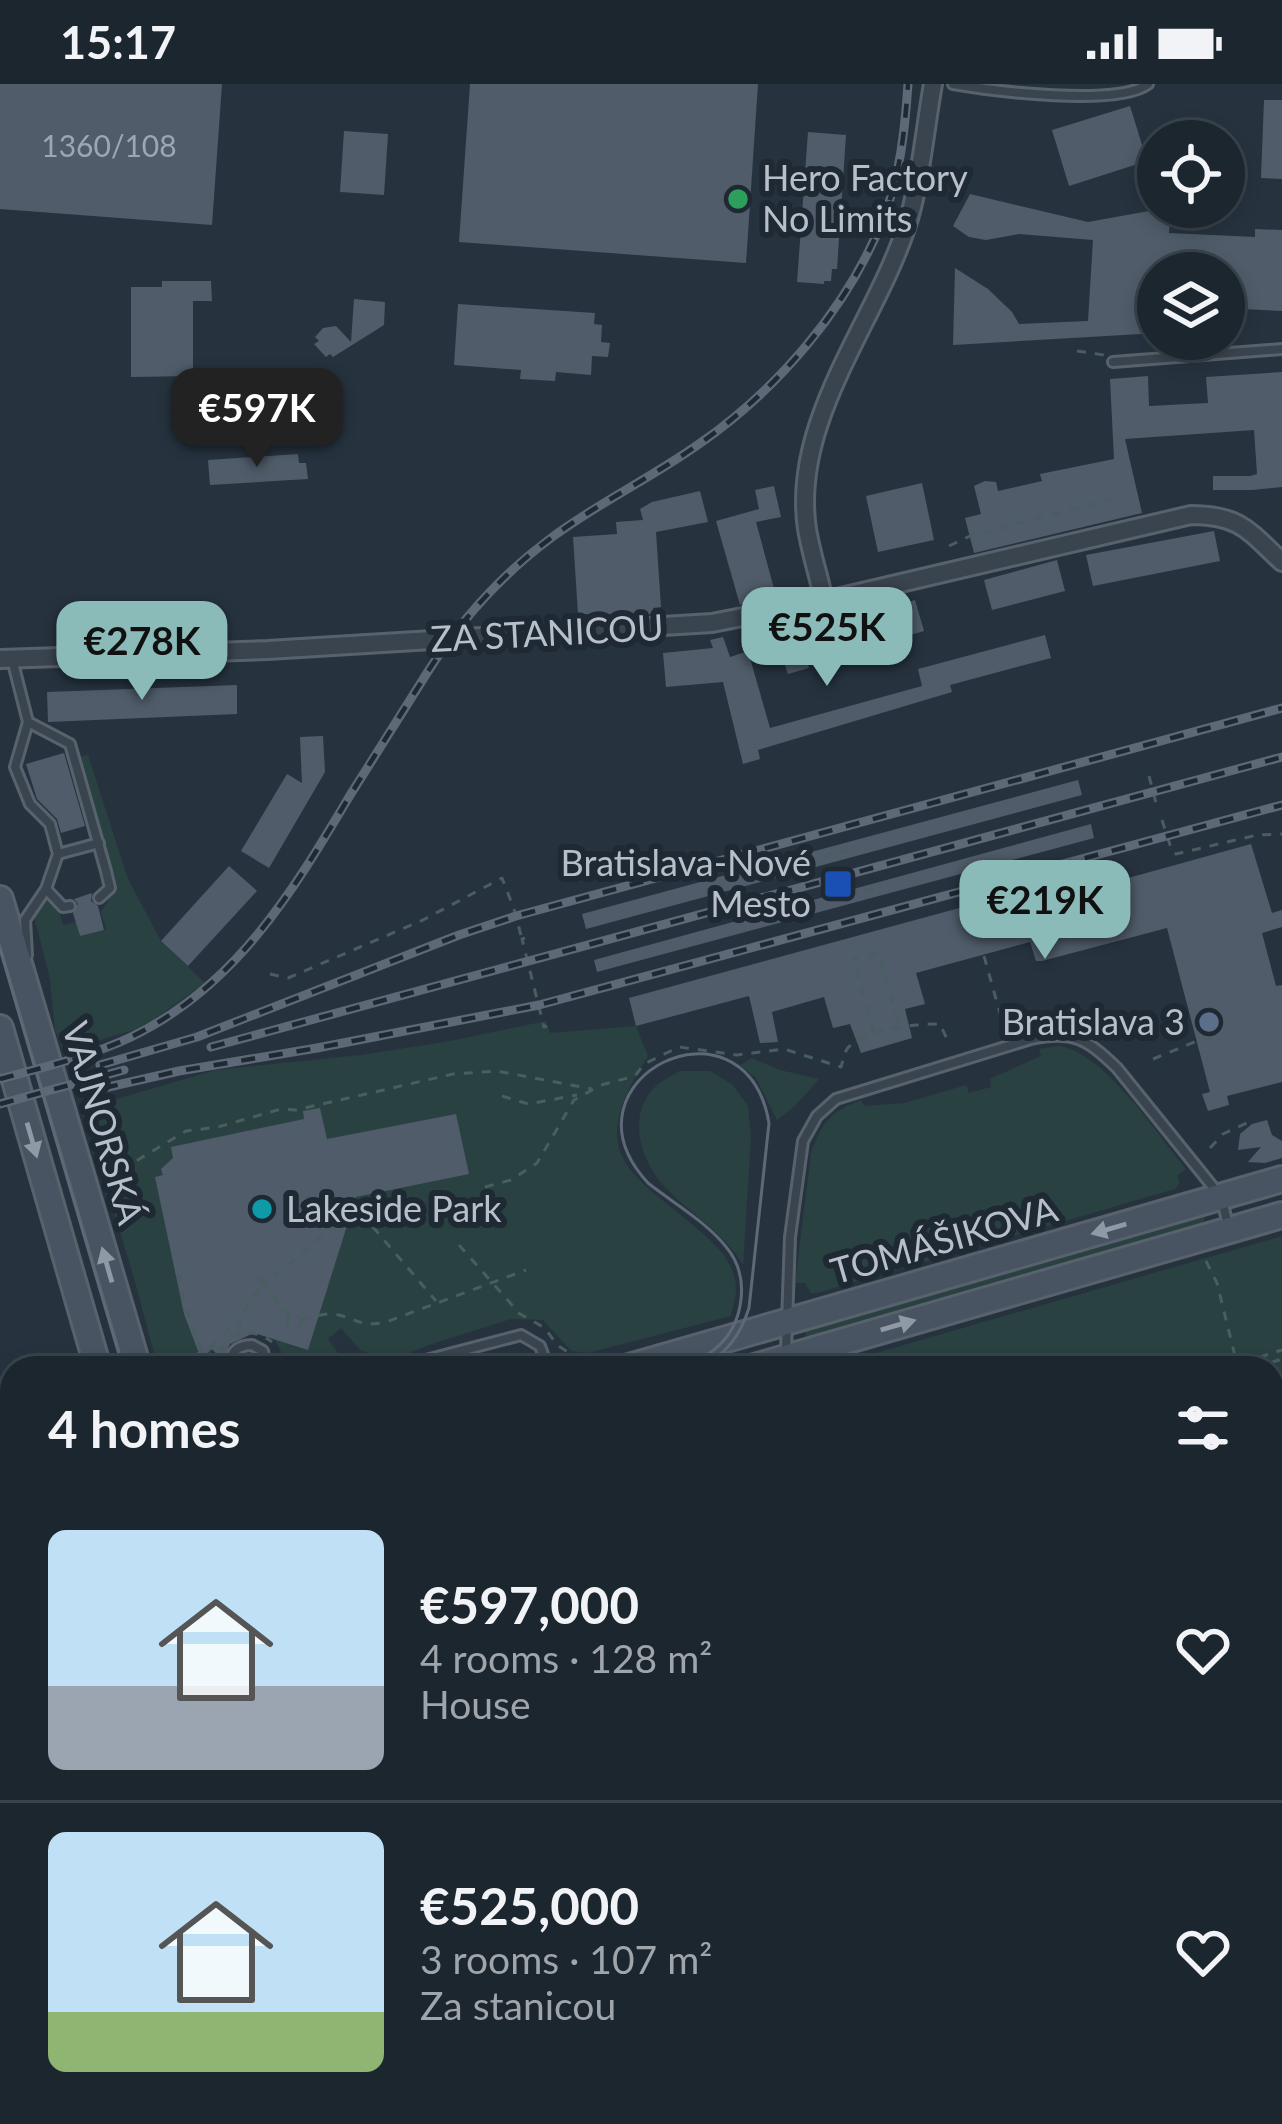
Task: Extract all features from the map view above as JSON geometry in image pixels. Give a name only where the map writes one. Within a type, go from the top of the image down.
[{"type":"main road","name":"VAJNORSKÁ","points":[[0,899],[134,1356]]},
{"type":"main road","name":"VAJNORSKÁ","points":[[0,1028],[95,1356]]},
{"type":"main road","name":"TOMÁŠIKOVA","points":[[669,1356],[1282,1179]]},
{"type":"main road","name":"TOMÁŠIKOVA","points":[[792,1356],[1282,1215]]},
{"type":"street","points":[[824,601],[806,518],[814,435],[906,228],[933,84]]},
{"type":"street","name":"ZA STANICOU","points":[[6,659],[268,650],[712,623],[1191,515],[1223,516],[1240,524],[1282,562]]},
{"type":"lane","points":[[953,84],[1088,97],[1137,92],[1148,84]]},
{"type":"lane","points":[[1113,362],[1282,350]]},
{"type":"lane","points":[[6,659],[28,722],[15,767],[30,804],[50,824],[58,854],[46,889],[25,920],[29,998]]},
{"type":"lane","points":[[28,722],[70,744],[110,889],[99,898]]},
{"type":"lane","points":[[58,854],[98,843]]},
{"type":"lane","points":[[46,889],[63,908],[70,906]]},
{"type":"lane","points":[[785,1356],[795,1187],[803,1141],[817,1116],[836,1099],[986,1052],[1053,1034],[1088,1042],[1117,1069],[1221,1197],[1229,1231]]},
{"type":"lane","points":[[441,1356],[521,1335],[540,1346],[544,1356]]},
{"type":"lane","points":[[233,1356],[239,1347],[252,1345],[264,1356]]},
{"type":"path","points":[[1077,351],[1100,353],[1113,362]]},
{"type":"path","points":[[950,546],[970,536],[1109,500]]},
{"type":"path","points":[[1149,776],[1157,807]]},
{"type":"path","points":[[1162,820],[1177,854],[1282,834]]},
{"type":"path","points":[[824,856],[857,848]]},
{"type":"path","points":[[270,974],[288,978],[423,920],[502,878],[547,1026]]},
{"type":"path","points":[[832,901],[873,890]]},
{"type":"path","points":[[874,1034],[853,958],[878,952],[899,1027]]},
{"type":"path","points":[[984,956],[1003,1024]]},
{"type":"path","points":[[485,1187],[511,1180],[537,1163],[567,1108],[585,1093],[634,1076],[644,1064],[679,1046],[737,1054],[784,1049],[841,1067],[848,1048],[899,1027],[940,1024],[946,1040]]},
{"type":"path","points":[[1153,1059],[1211,1038]]},
{"type":"path","points":[[103,1181],[186,1131],[453,1074],[497,1070],[592,1089]]},
{"type":"path","points":[[502,1096],[528,1104],[585,1093]]},
{"type":"path","points":[[1210,1148],[1223,1134],[1249,1121]]},
{"type":"path","points":[[195,1356],[241,1318],[254,1295],[354,1209]]},
{"type":"path","points":[[361,1213],[437,1303]]},
{"type":"path","points":[[434,1217],[445,1230]]},
{"type":"path","points":[[459,1245],[520,1314],[545,1328],[556,1345],[574,1356]]},
{"type":"path","points":[[1202,1252],[1217,1282],[1236,1356]]},
{"type":"path","points":[[301,1320],[328,1314],[370,1326],[526,1270]]},
{"type":"path","points":[[255,1273],[290,1316],[301,1320]]},
{"type":"path","points":[[178,1274],[203,1356]]},
{"type":"path","points":[[290,1316],[287,1322],[293,1329],[301,1320]]},
{"type":"path","points":[[239,1332],[241,1318]]},
{"type":"green space","points":[[74,740],[79,757],[88,755],[128,879],[161,941],[205,983],[134,1030],[63,1051],[34,916],[46,900],[59,911],[63,925],[76,922],[80,936],[106,929],[101,912],[113,892]]},
{"type":"green space","points":[[546,1021],[550,1033],[636,1026],[648,1056],[618,1121],[618,1144],[626,1164],[641,1181],[725,1256],[735,1282],[731,1316],[588,1353],[571,1351],[543,1320],[511,1319],[402,1356],[376,1356],[360,1350],[341,1328],[328,1339],[340,1356],[283,1356],[275,1340],[255,1326],[215,1347],[210,1356],[155,1356],[82,1109],[216,1070],[445,1042]]},
{"type":"green space","points":[[1059,1046],[1094,1063],[1145,1117],[1186,1169],[1177,1176],[1180,1182],[1175,1189],[817,1293],[811,1293],[805,1283],[795,1283],[811,1153],[834,1114],[861,1100],[864,1106],[904,1103],[966,1085],[969,1093],[991,1087],[990,1079],[1041,1056],[1039,1049]]},
{"type":"green space","points":[[752,1058],[819,1079],[777,1120],[756,1078],[740,1065]]},
{"type":"green space","points":[[679,1071],[710,1071],[733,1085],[748,1106],[751,1136],[743,1265],[718,1234],[668,1190],[640,1140],[646,1099]]},
{"type":"green space","points":[[1200,1214],[1205,1218],[1201,1228],[811,1341],[805,1333],[806,1328]]},
{"type":"green space","points":[[1282,1236],[1282,1356],[866,1356]]},
{"type":"building","points":[[0,84],[222,84],[212,225],[0,209]]},
{"type":"building","points":[[470,84],[758,84],[746,263],[459,242]]},
{"type":"building","points":[[1264,100],[1282,100],[1282,179],[1261,178]]},
{"type":"building","points":[[1130,106],[1137,129],[1137,164],[1069,186],[1052,130]]},
{"type":"building","points":[[344,131],[388,134],[384,195],[340,192]]},
{"type":"building","points":[[808,132],[846,135],[837,269],[832,269],[831,281],[824,284],[797,282]]},
{"type":"building","points":[[970,194],[1088,222],[1137,213],[1137,228],[1169,228],[1169,233],[1255,237],[1255,229],[1282,230],[1282,311],[1245,309],[1245,252],[1137,252],[1137,334],[953,345],[955,268],[988,289],[1019,324],[1088,321],[1093,240],[1019,234],[986,240],[969,237],[953,226]]},
{"type":"building","points":[[162,281],[211,281],[212,301],[193,301],[193,376],[131,377],[131,287],[162,287]]},
{"type":"building","points":[[354,299],[385,302],[384,325],[326,357],[314,344],[319,341],[315,337],[323,328],[336,326],[351,342]]},
{"type":"building","points":[[458,304],[595,313],[594,324],[602,325],[601,342],[610,343],[608,357],[592,356],[591,375],[556,372],[555,381],[520,379],[521,370],[454,365]]},
{"type":"building","points":[[1282,372],[1282,487],[1213,490],[1213,476],[1257,474],[1254,430],[1125,439],[1142,513],[974,553],[965,518],[981,514],[974,486],[996,482],[998,491],[1042,481],[1040,474],[1114,459],[1110,379],[1148,376],[1149,406],[1208,403],[1206,377]]},
{"type":"building","points":[[298,454],[299,463],[306,463],[308,479],[210,485],[208,460]]},
{"type":"building","points":[[922,483],[934,540],[878,552],[866,496]]},
{"type":"building","points":[[774,486],[781,517],[756,522],[776,596],[740,605],[716,521],[759,509],[755,490]]},
{"type":"building","points":[[700,491],[708,522],[656,532],[661,607],[653,608],[653,614],[578,614],[573,537],[617,534],[616,522],[643,520],[640,509],[652,502]]},
{"type":"building","points":[[1214,531],[1220,561],[1093,586],[1086,555]]},
{"type":"building","points":[[1057,560],[1065,591],[992,610],[984,580]]},
{"type":"building","points":[[915,600],[924,631],[837,656],[833,641],[804,650],[809,668],[788,674],[776,640]]},
{"type":"building","points":[[1045,635],[1051,658],[950,685],[952,692],[758,750],[760,759],[743,764],[723,682],[666,687],[663,653],[713,648],[710,640],[723,637],[730,657],[748,651],[770,728],[922,686],[918,669]]},
{"type":"building","points":[[237,685],[237,714],[48,722],[47,692]]},
{"type":"building","points":[[323,736],[325,772],[269,868],[241,851],[287,774],[302,783],[300,737]]},
{"type":"building","points":[[64,753],[85,826],[61,833],[57,819],[37,799],[26,764]]},
{"type":"building","points":[[1078,780],[1082,795],[586,929],[582,914]]},
{"type":"building","points":[[1091,824],[1094,838],[597,972],[594,960]]},
{"type":"building","points":[[1251,844],[1272,913],[1282,910],[1282,927],[1262,933],[1276,986],[1282,985],[1282,1082],[1227,1096],[1229,1105],[1208,1111],[1202,1094],[1210,1092],[1167,928],[1042,961],[1036,961],[1030,942],[916,973],[925,1004],[905,1009],[912,1038],[861,1053],[850,1024],[833,1028],[824,997],[772,1012],[778,1042],[760,1043],[749,996],[636,1026],[629,998],[1099,870],[1103,885]]},
{"type":"building","points":[[229,866],[257,891],[188,966],[161,941]]},
{"type":"building","points":[[92,893],[104,930],[80,936],[74,899]]},
{"type":"building","points":[[320,1108],[327,1139],[456,1114],[469,1174],[356,1197],[308,1350],[254,1333],[230,1344],[224,1356],[212,1349],[200,1356],[184,1314],[155,1177],[163,1175],[161,1169],[173,1158],[171,1147],[304,1119],[303,1111]]},
{"type":"building","points":[[1267,1120],[1272,1135],[1282,1141],[1282,1158],[1248,1162],[1261,1147],[1238,1150],[1240,1134]]},
{"type":"tram line","points":[[0,949],[119,1356]]},
{"type":"tram line","points":[[703,1356],[725,1339],[738,1314],[741,1287],[735,1260],[700,1221],[648,1183],[625,1145],[623,1110],[638,1082],[664,1062],[695,1054],[726,1060],[753,1082],[769,1123],[749,1308],[731,1343],[718,1356]]},
{"type":"railway","points":[[0,1079],[115,1044],[201,992],[282,902],[427,673],[483,600],[551,538],[699,444],[782,373],[830,315],[883,219],[898,170],[908,84]]},
{"type":"railway","points":[[100,1065],[197,1037],[516,916],[1282,708]]},
{"type":"railway","points":[[211,1047],[1282,757]]},
{"type":"railway","points":[[104,1088],[539,1005],[1282,805]]},
{"type":"railway","points":[[0,1104],[124,1070]]},
{"type":"place","name":"Hero Factory No Limits","points":[[738,199]]},
{"type":"place","name":"Bratislava-Nové Mesto","points":[[838,884]]},
{"type":"place","name":"Bratislava 3","points":[[1209,1022]]},
{"type":"place","name":"Lakeside Park","points":[[262,1209]]}]
